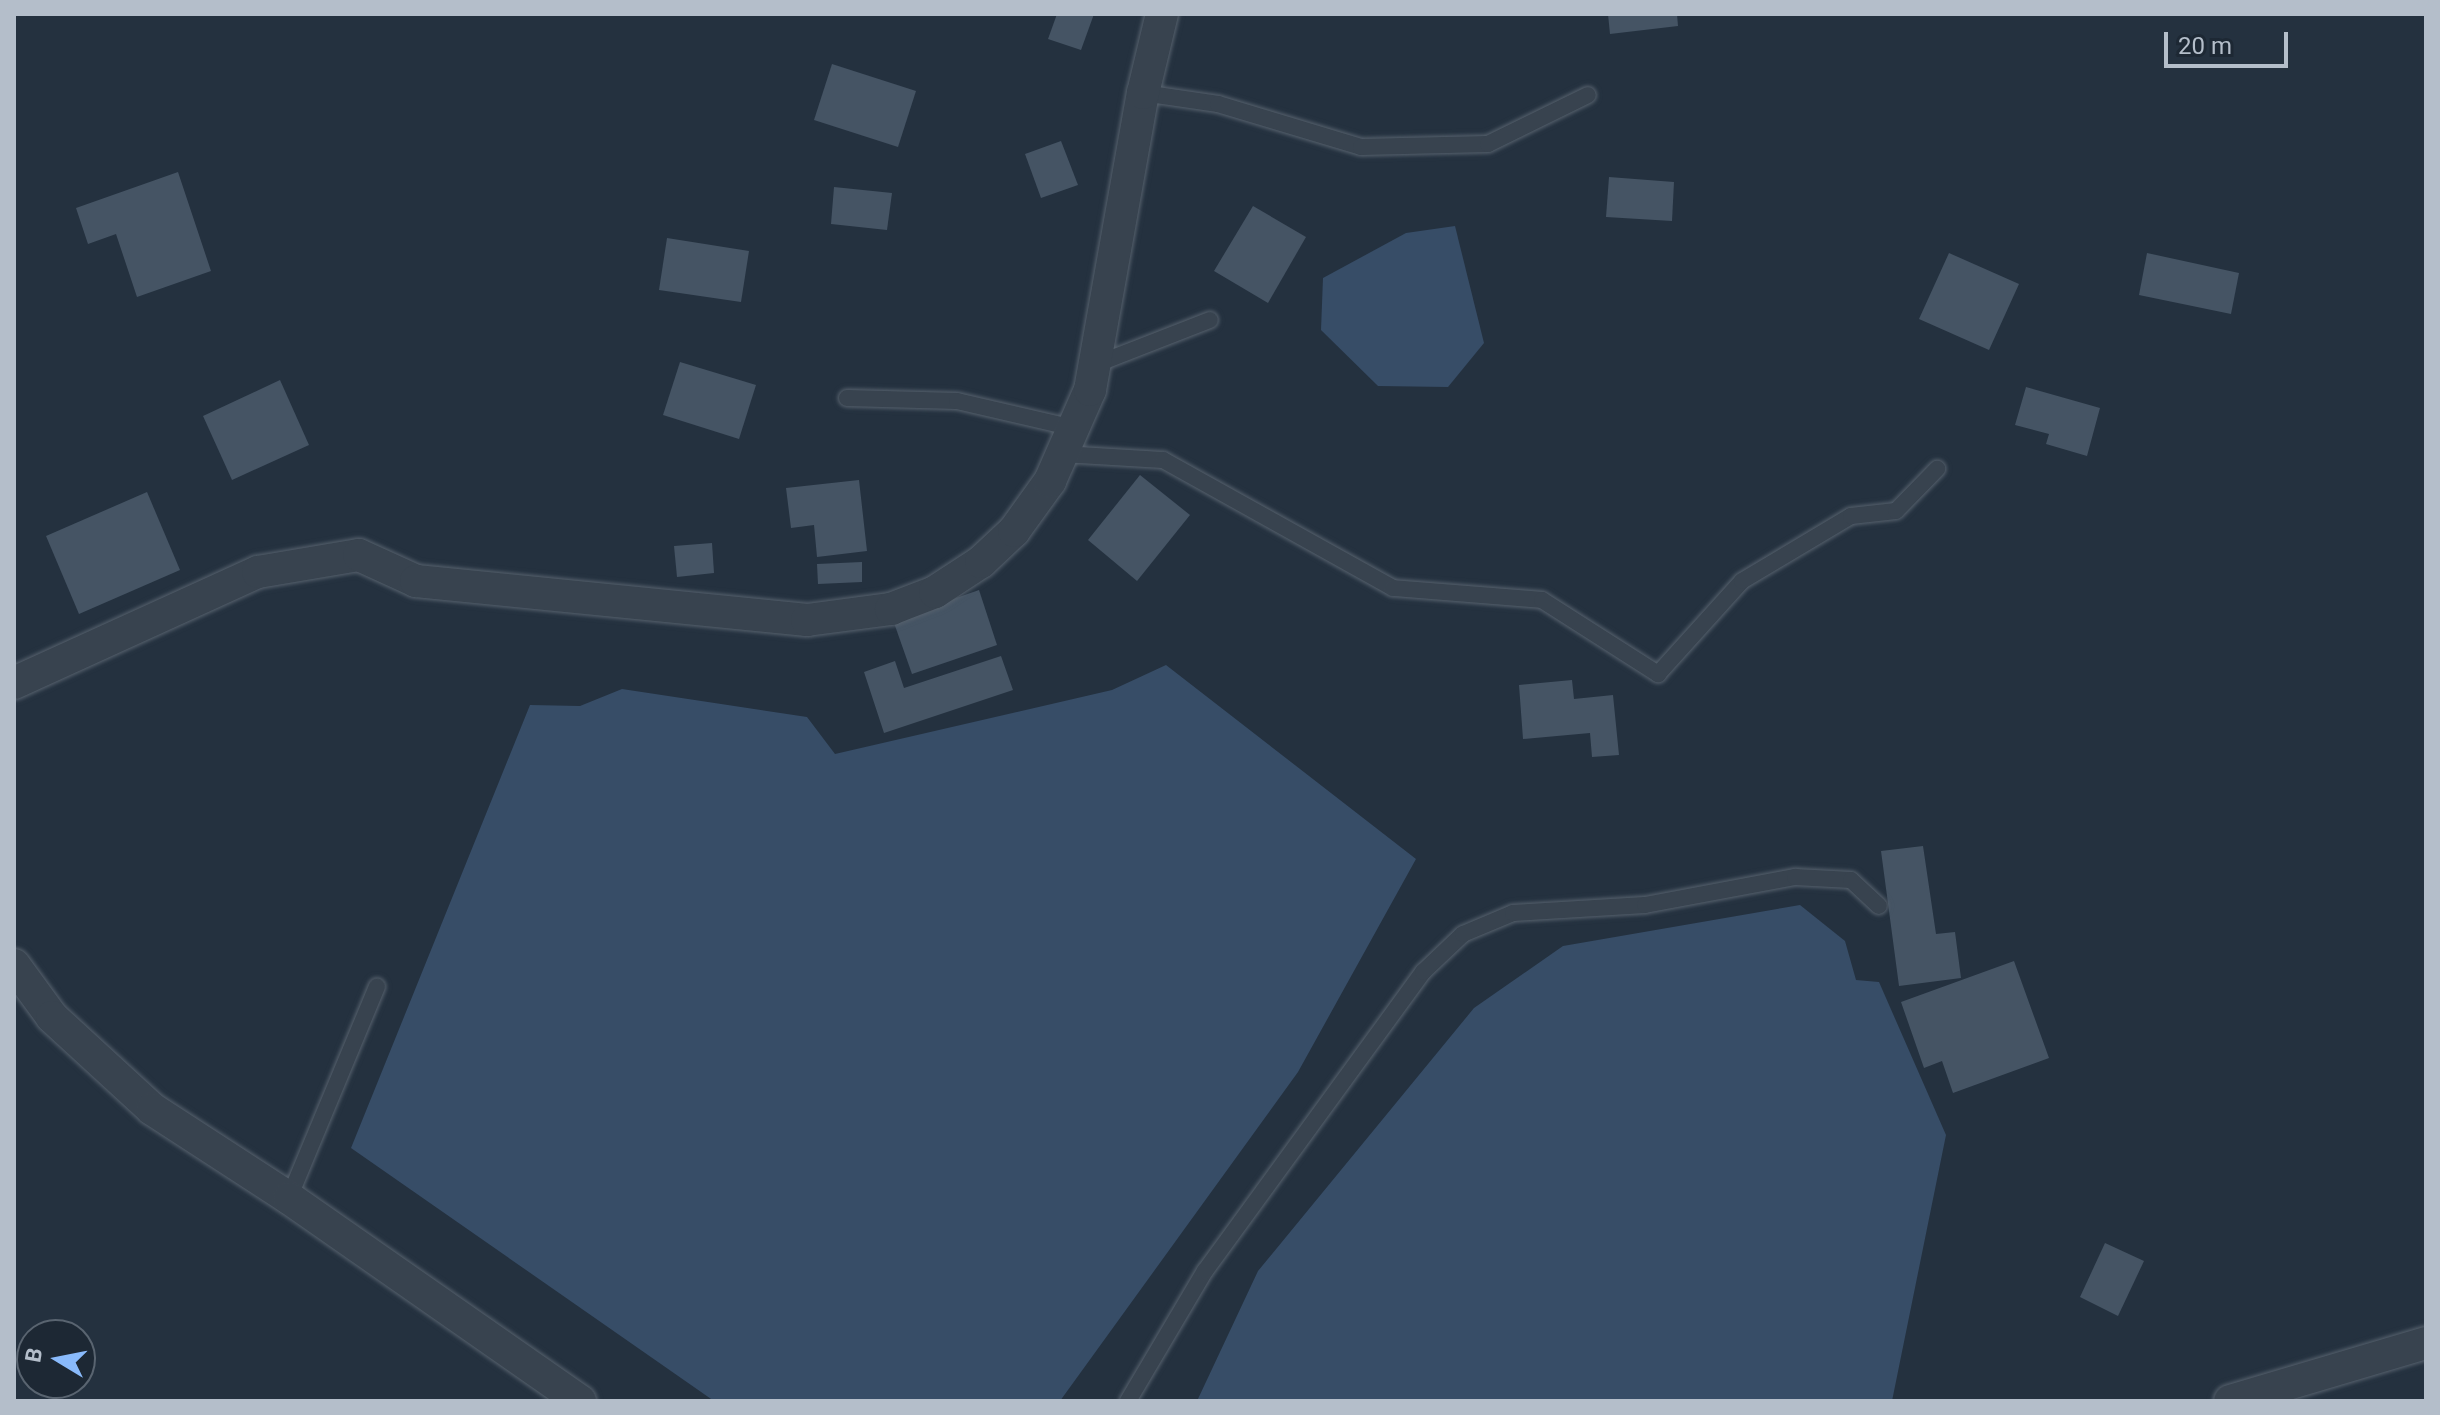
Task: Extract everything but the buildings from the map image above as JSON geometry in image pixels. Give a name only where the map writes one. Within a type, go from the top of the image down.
[{"type":"street","points":[[14,683],[258,572],[359,555],[416,581],[807,620],[891,609],[935,592],[981,562],[1014,531],[1050,481],[1068,441],[1097,364],[1143,93],[1162,14]]},
{"type":"street","points":[[14,965],[52,1017],[152,1109],[289,1198],[580,1401]]},
{"type":"street","points":[[2230,1401],[2426,1343]]},
{"type":"lane","points":[[1143,93],[1218,104],[1361,147],[1488,144],[1588,95]]},
{"type":"lane","points":[[1097,364],[1210,320]]},
{"type":"lane","points":[[847,398],[957,401],[1068,441],[1163,460],[1393,588],[1542,600],[1658,674],[1742,581],[1851,516],[1896,511],[1937,469]]},
{"type":"lane","points":[[1128,1401],[1205,1271],[1423,972],[1463,934],[1513,913],[1645,905],[1795,877],[1851,880],[1879,906]]},
{"type":"lane","points":[[289,1198],[377,987]]},
{"type":"water","points":[[1455,226],[1484,343],[1448,387],[1378,386],[1321,330],[1323,278],[1406,233]]},
{"type":"water","points":[[1166,665],[1416,859],[1298,1072],[1060,1401],[714,1401],[351,1148],[530,705],[580,706],[622,689],[807,717],[835,754],[1112,690]]},
{"type":"water","points":[[1800,905],[1845,941],[1856,980],[1879,982],[1946,1135],[1892,1401],[1197,1401],[1258,1271],[1474,1008],[1563,946]]}]
